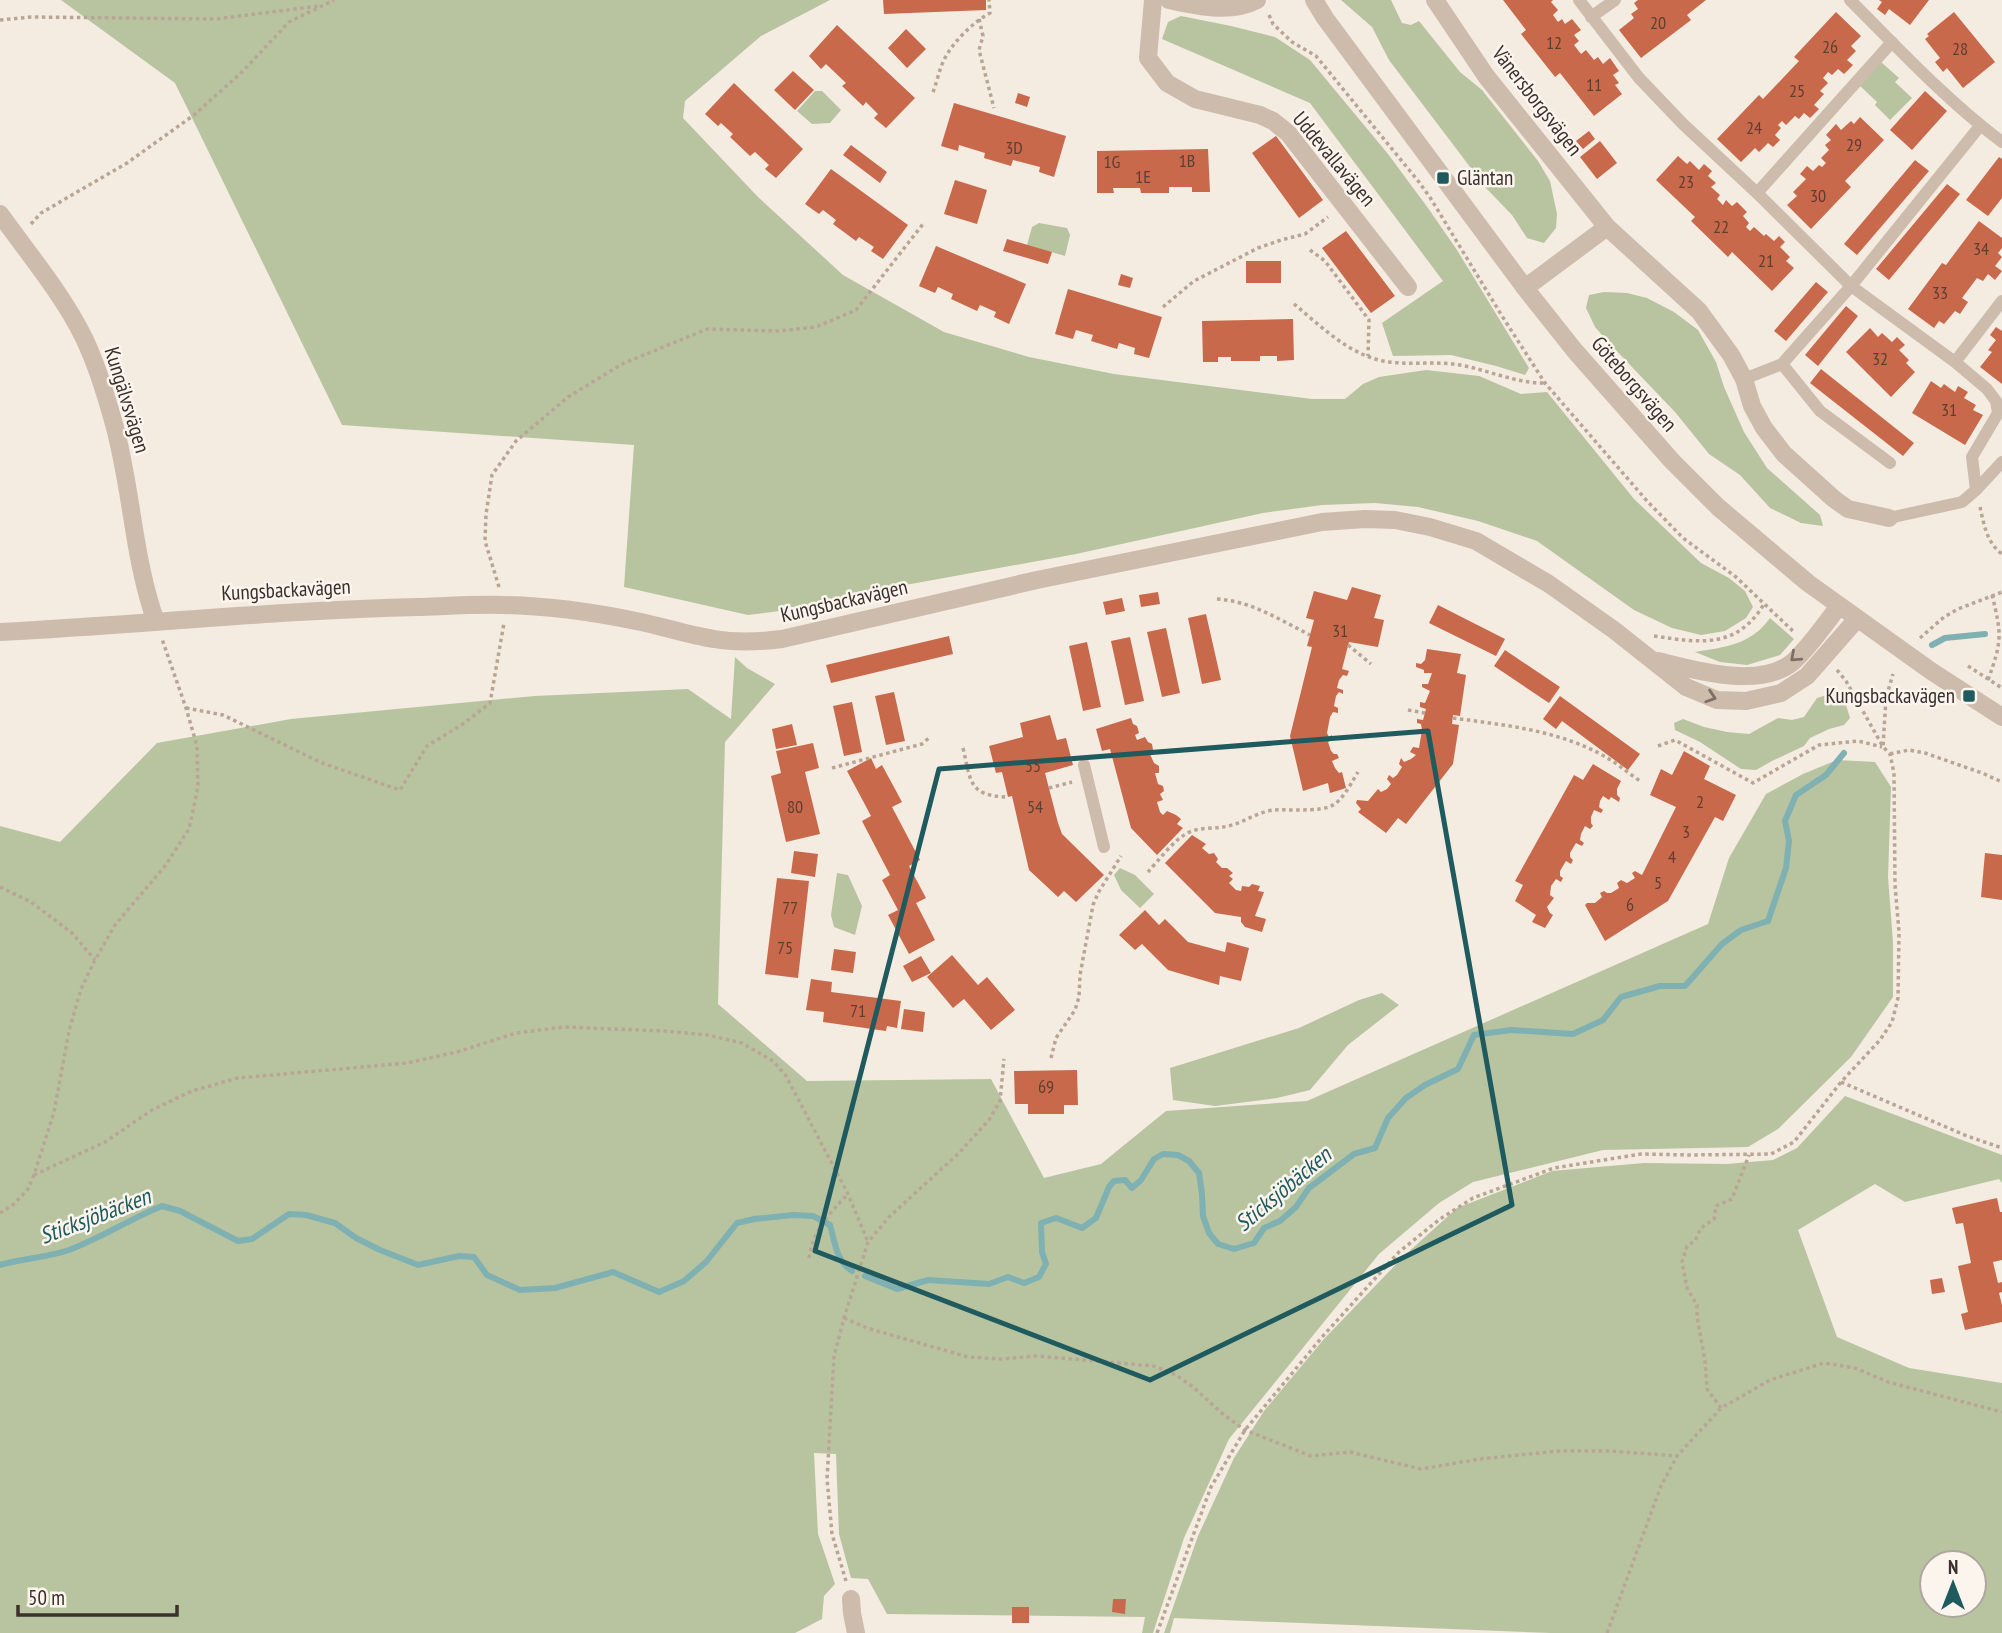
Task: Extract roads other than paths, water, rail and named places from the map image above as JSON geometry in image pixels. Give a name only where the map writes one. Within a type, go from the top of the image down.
[{"type":"street","name":"Uddevallavägen","points":[[1153,0],[1148,58],[1167,83],[1195,99],[1260,115],[1288,133],[1408,287]]},
{"type":"street","points":[[1169,0],[1205,7],[1262,6]]},
{"type":"street","name":"Göteborgsvägen","points":[[1314,0],[1525,288],[1634,421],[1718,507],[1808,583],[2002,718]]},
{"type":"street","name":"Vänersborgsvägen","points":[[1435,0],[1486,76],[1607,227],[1699,311],[1731,355],[1744,379],[1752,406],[1764,428],[1784,454],[1848,509],[1889,518]]},
{"type":"street","name":"Kungälvsvägen","points":[[0,214],[77,325],[97,370],[124,467],[141,568],[156,622]]},
{"type":"street","points":[[1525,288],[1607,227]]},
{"type":"street","name":"Kungsbackavägen","points":[[0,632],[291,612],[502,605],[583,611],[714,639],[764,641],[1283,529],[1322,522],[1364,519],[1395,520],[1476,541],[1549,584],[1654,660],[1686,687],[1717,700],[1746,701],[1781,693],[1807,676],[1857,619]]},
{"type":"street","name":"Kungsbackavägen","points":[[1654,660],[1714,675],[1769,674],[1793,662],[1839,606]]},
{"type":"street","points":[[851,1599],[856,1633]]},
{"type":"lane","points":[[1579,0],[1639,78],[1851,286],[1955,362],[1987,389],[1996,401],[1998,413],[1972,457],[1976,490]]},
{"type":"lane","points":[[1591,17],[1615,0]]},
{"type":"lane","points":[[1850,0],[1980,125],[2002,142]]},
{"type":"lane","points":[[1758,193],[1892,42]]},
{"type":"lane","points":[[1744,379],[1782,364],[1851,286],[1980,125]]},
{"type":"lane","points":[[1955,362],[2002,301]]},
{"type":"lane","points":[[1782,364],[1820,411],[1890,463]]},
{"type":"lane","points":[[1889,518],[1962,502],[2002,462]]},
{"type":"lane","points":[[1084,765],[1104,847]]},
{"type":"waterway","name":"Sticksjöbäcken","points":[[1932,645],[1945,638],[1985,634]]},
{"type":"waterway","name":"Sticksjöbäcken","points":[[865,1276],[897,1289],[928,1280],[989,1284],[1008,1277],[1024,1283],[1039,1277],[1046,1264],[1042,1252],[1041,1223],[1056,1218],[1082,1228],[1096,1218],[1114,1181],[1125,1180],[1132,1188],[1141,1180],[1154,1159],[1163,1154],[1178,1155],[1189,1161],[1199,1173],[1203,1216],[1209,1233],[1218,1244],[1234,1249],[1254,1243],[1264,1228],[1280,1221],[1296,1207],[1309,1188],[1354,1154],[1375,1148],[1388,1118],[1406,1098],[1458,1069],[1474,1035],[1511,1030],[1573,1034],[1603,1020],[1621,997],[1660,986],[1685,986],[1722,944],[1741,930],[1768,921],[1786,868],[1789,841],[1785,821],[1796,795],[1826,775],[1844,753]]},
{"type":"waterway","name":"Sticksjöbäcken","points":[[0,1265],[69,1250],[162,1206],[180,1211],[238,1241],[252,1239],[289,1214],[306,1215],[335,1223],[356,1238],[418,1265],[459,1256],[474,1257],[487,1275],[520,1290],[555,1288],[613,1272],[659,1292],[684,1281],[706,1262],[737,1223],[793,1215],[813,1216],[830,1225],[839,1257],[852,1271]]},
{"type":"place","name":"Gläntan","points":[[1443,178]]},
{"type":"place","name":"Kungsbackavägen","points":[[1969,696]]}]
